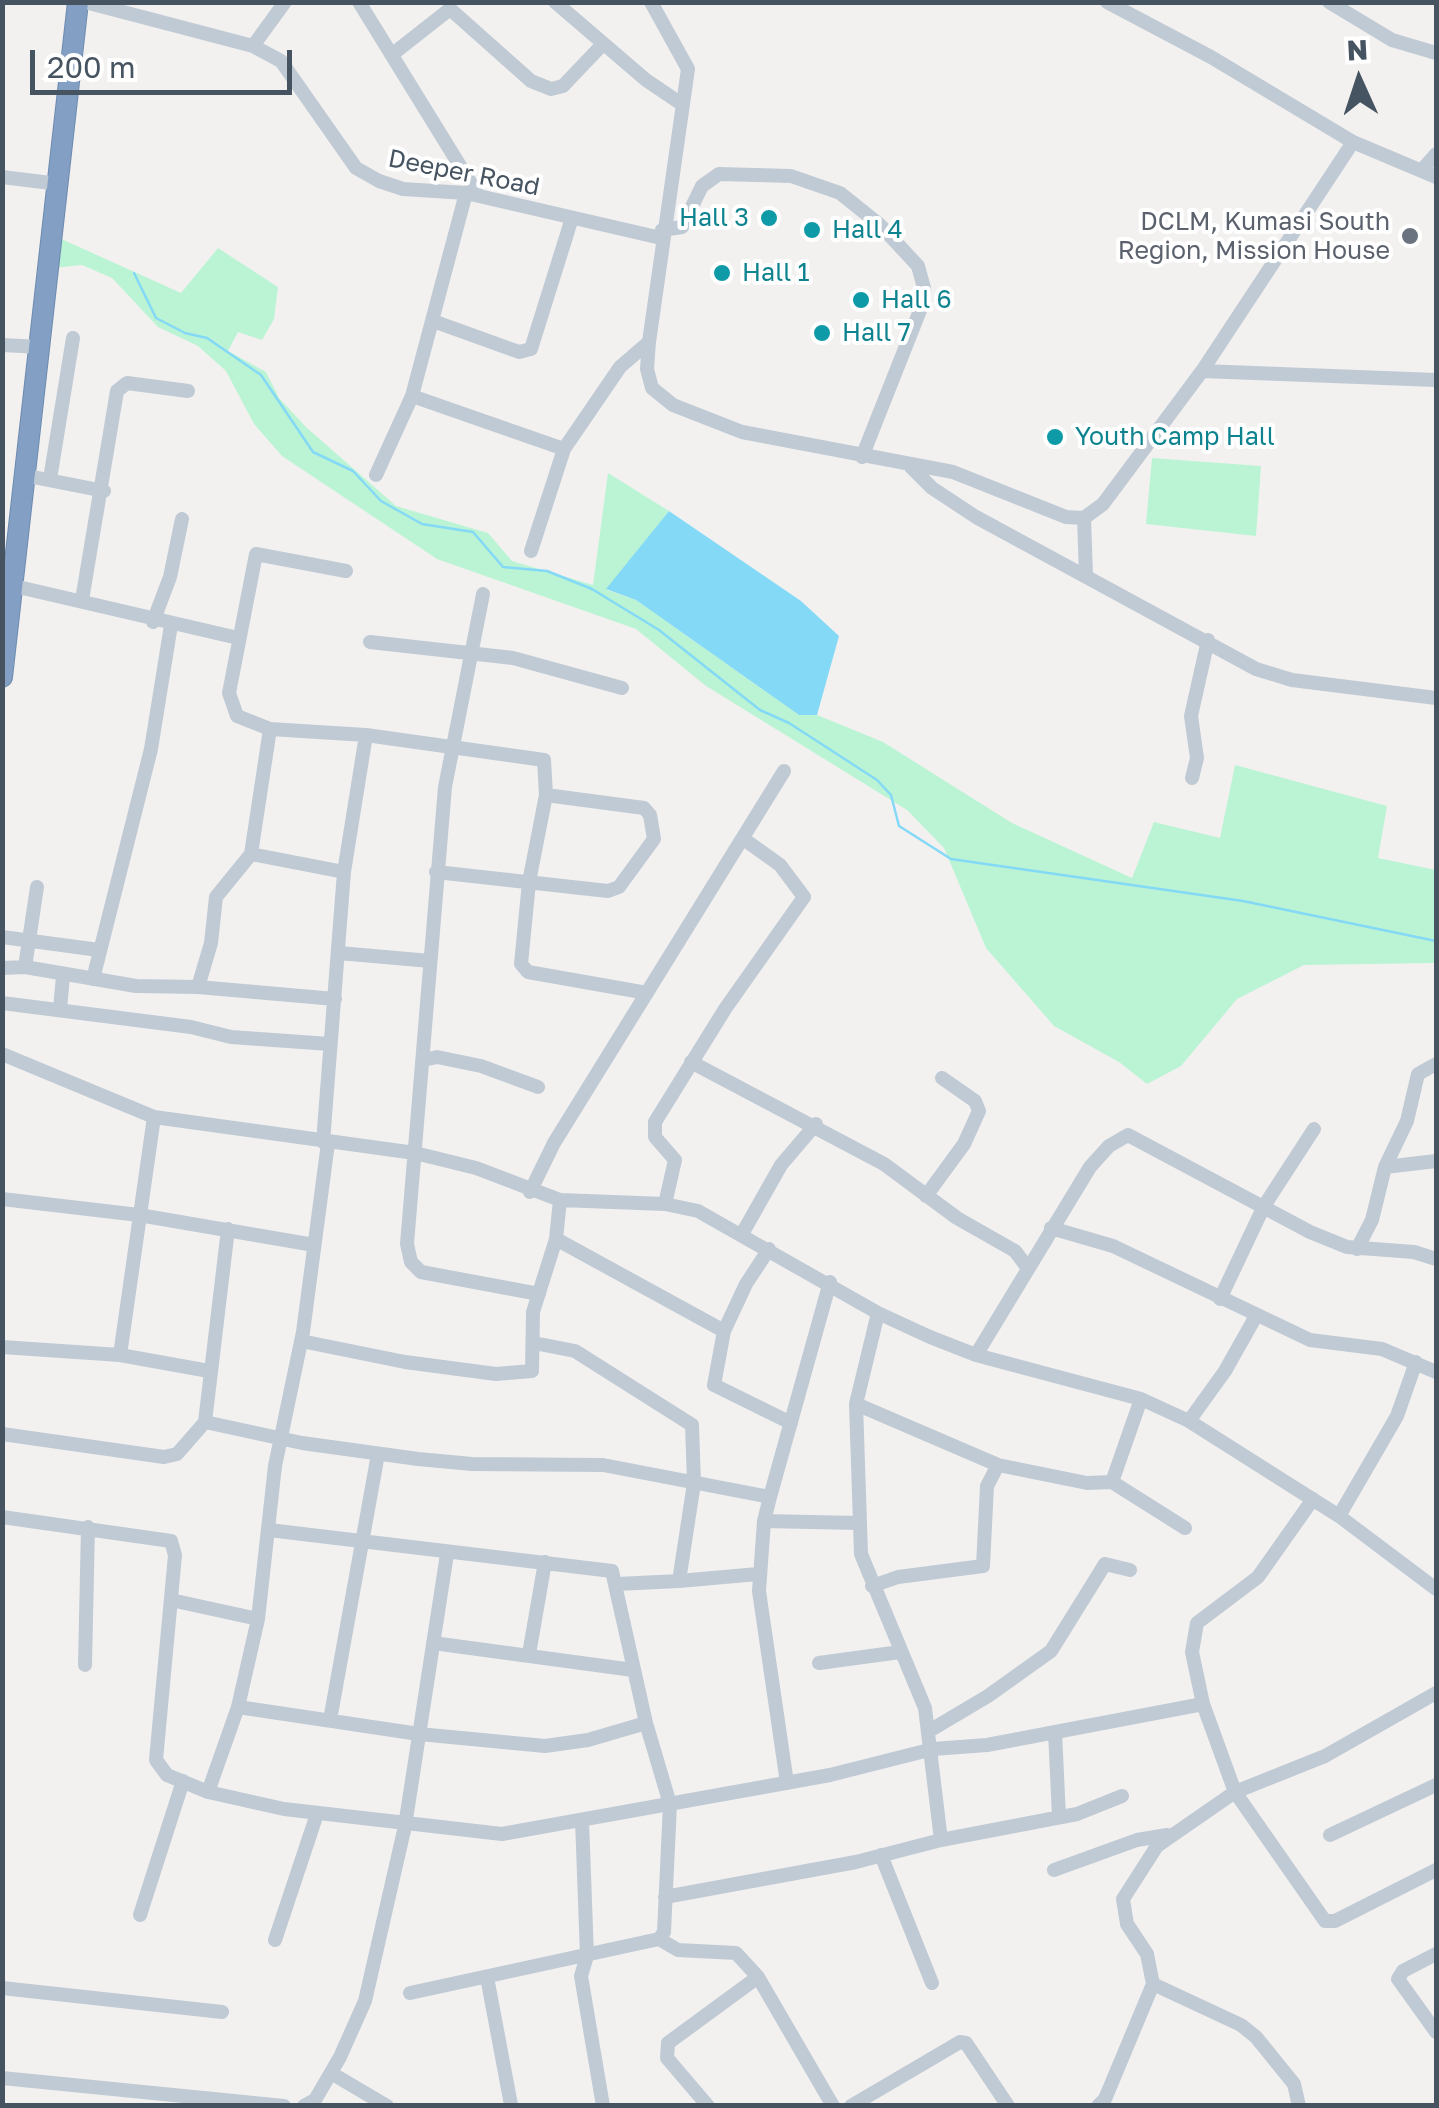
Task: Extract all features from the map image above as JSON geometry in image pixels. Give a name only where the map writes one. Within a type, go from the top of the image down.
[{"type":"highway","points":[[2,678],[82,2]]},
{"type":"street","name":"Deeper Road","points":[[82,2],[254,46],[281,61],[356,168],[403,189],[472,194],[661,234]]},
{"type":"street","points":[[254,46],[286,2]]},
{"type":"street","points":[[359,2],[394,53],[472,194],[412,396],[376,475]]},
{"type":"street","points":[[556,2],[602,45],[683,105]]},
{"type":"street","points":[[1107,2],[1211,56],[1353,142],[1436,177]]},
{"type":"street","points":[[1329,2],[1392,40],[1436,53]]},
{"type":"street","points":[[658,6],[688,68],[661,234],[647,369],[652,388],[674,405],[742,432],[953,472],[1066,517],[1084,518],[1103,504],[1202,370],[1353,142]]},
{"type":"street","points":[[394,53],[450,9],[531,81],[551,90],[563,86],[602,45]]},
{"type":"street","points":[[1422,170],[1436,154]]},
{"type":"street","points":[[661,234],[682,227],[702,186],[719,174],[791,176],[840,193],[880,225],[918,266],[924,288],[921,308],[862,457]]},
{"type":"street","points":[[2,177],[58,184]]},
{"type":"street","points":[[433,322],[518,352],[531,349],[572,218]]},
{"type":"street","points":[[50,479],[73,338]]},
{"type":"street","points":[[530,551],[564,449],[620,367],[649,342]]},
{"type":"street","points":[[2,345],[42,347]]},
{"type":"street","points":[[1202,370],[1436,380]]},
{"type":"street","points":[[82,600],[120,386],[126,383],[188,391]]},
{"type":"street","points":[[412,396],[564,449]]},
{"type":"street","points":[[911,467],[932,488],[976,517],[1256,669],[1292,680],[1436,698]]},
{"type":"street","points":[[28,476],[104,491]]},
{"type":"street","points":[[1084,518],[1086,575]]},
{"type":"street","points":[[153,622],[170,577],[182,520]]},
{"type":"street","points":[[346,572],[256,554],[238,638],[230,705],[236,716],[270,729],[455,746],[544,760],[546,795],[519,954],[528,972],[647,993]]},
{"type":"street","points":[[14,586],[82,600],[153,622],[238,638]]},
{"type":"street","points":[[483,594],[445,787],[407,1244],[411,1262],[420,1272],[539,1294]]},
{"type":"street","points":[[92,980],[151,749],[171,624]]},
{"type":"street","points":[[1192,778],[1197,758],[1191,716],[1208,640]]},
{"type":"street","points":[[370,642],[559,668],[622,688]]},
{"type":"street","points":[[198,986],[211,943],[216,897],[251,854],[270,729]]},
{"type":"street","points":[[208,1792],[238,1706],[258,1618],[280,1439],[301,1341],[325,1143],[344,872],[366,736]]},
{"type":"street","points":[[530,1192],[554,1143],[745,840],[784,771]]},
{"type":"street","points":[[436,872],[608,891],[627,879],[654,839],[654,825],[644,808],[546,795]]},
{"type":"street","points":[[665,1204],[675,1160],[656,1136],[655,1122],[690,1062],[804,897],[780,866],[745,840]]},
{"type":"street","points":[[251,854],[344,872]]},
{"type":"street","points":[[25,967],[37,887]]},
{"type":"street","points":[[2,936],[99,950]]},
{"type":"street","points":[[339,954],[430,961]]},
{"type":"street","points":[[2,968],[25,967],[136,986],[198,986],[335,999]]},
{"type":"street","points":[[60,1009],[63,976]]},
{"type":"street","points":[[2,1003],[231,1036],[330,1044]]},
{"type":"street","points":[[2,1054],[154,1116],[415,1153],[476,1168],[530,1192],[560,1200],[665,1204],[698,1211],[830,1282],[878,1313],[976,1355],[1141,1399],[1189,1421],[1339,1516],[1436,1589]]},
{"type":"street","points":[[422,1060],[437,1057],[482,1066],[538,1087]]},
{"type":"street","points":[[690,1062],[816,1124],[899,1174],[926,1196],[1015,1251],[1027,1267]]},
{"type":"street","points":[[1356,1248],[1372,1220],[1385,1168],[1407,1121],[1418,1074],[1436,1064]]},
{"type":"street","points":[[926,1196],[964,1144],[979,1111],[974,1102],[942,1078]]},
{"type":"street","points":[[120,1355],[154,1116]]},
{"type":"street","points":[[742,1234],[781,1165],[816,1124]]},
{"type":"street","points":[[1220,1299],[1264,1206],[1314,1129]]},
{"type":"street","points":[[976,1355],[1037,1249],[1090,1168],[1108,1146],[1128,1135],[1310,1232],[1356,1248],[1414,1252],[1436,1259]]},
{"type":"street","points":[[1385,1168],[1436,1161]]},
{"type":"street","points":[[2,1200],[139,1215],[314,1245]]},
{"type":"street","points":[[301,1341],[405,1362],[496,1374],[532,1371],[533,1312],[556,1239],[560,1200]]},
{"type":"street","points":[[1051,1228],[1114,1246],[1310,1340],[1382,1349],[1436,1372]]},
{"type":"street","points":[[2,1434],[164,1457],[177,1454],[205,1422],[228,1229]]},
{"type":"street","points":[[556,1239],[724,1331]]},
{"type":"street","points":[[769,1249],[746,1284],[724,1331],[713,1379],[718,1390],[791,1423]]},
{"type":"street","points":[[1015,1251],[1037,1249]]},
{"type":"street","points":[[787,1783],[758,1574],[764,1521],[830,1282]]},
{"type":"street","points":[[878,1313],[856,1404],[858,1523],[872,1586],[925,1708],[942,1840]]},
{"type":"street","points":[[1189,1421],[1256,1316]]},
{"type":"street","points":[[534,1343],[576,1351],[686,1418],[696,1434],[694,1483],[678,1580]]},
{"type":"street","points":[[2,1347],[120,1355],[210,1371]]},
{"type":"street","points":[[1339,1516],[1396,1416],[1416,1362]]},
{"type":"street","points":[[1112,1482],[1141,1399]]},
{"type":"street","points":[[856,1404],[998,1465],[1087,1483],[1112,1482],[1185,1528]]},
{"type":"street","points":[[205,1422],[280,1439],[378,1454],[472,1464],[587,1463],[770,1497]]},
{"type":"street","points":[[330,1720],[378,1454]]},
{"type":"street","points":[[872,1586],[898,1576],[982,1566],[986,1560],[983,1524],[987,1486],[998,1465]]},
{"type":"street","points":[[1312,1499],[1258,1577],[1197,1624],[1192,1652],[1203,1704],[1235,1792],[1325,1922],[1335,1921],[1436,1870]]},
{"type":"street","points":[[2,1517],[170,1541],[175,1556],[156,1760],[167,1774],[208,1792],[317,1814],[487,1836],[787,1783],[933,1749],[1055,1732],[1203,1704]]},
{"type":"street","points":[[764,1521],[858,1523]]},
{"type":"street","points":[[85,1665],[88,1527]]},
{"type":"street","points":[[269,1530],[612,1571],[646,1723],[670,1804],[664,1932],[659,1940]]},
{"type":"street","points":[[304,2106],[315,2100],[365,2001],[405,1826],[447,1554]]},
{"type":"street","points":[[529,1654],[545,1562]]},
{"type":"street","points":[[929,1731],[988,1696],[1051,1651],[1105,1564],[1130,1570]]},
{"type":"street","points":[[617,1584],[758,1574]]},
{"type":"street","points":[[171,1600],[258,1618]]},
{"type":"street","points":[[433,1643],[633,1670]]},
{"type":"street","points":[[819,1663],[900,1652]]},
{"type":"street","points":[[1054,1870],[1138,1840],[1169,1834],[1235,1792],[1326,1756],[1436,1693]]},
{"type":"street","points":[[238,1706],[419,1734],[545,1746],[588,1740],[646,1723]]},
{"type":"street","points":[[1055,1732],[1059,1817]]},
{"type":"street","points":[[140,1916],[184,1782]]},
{"type":"street","points":[[1330,1836],[1436,1785]]},
{"type":"street","points":[[665,1897],[780,1879],[1059,1817],[1122,1796]]},
{"type":"street","points":[[275,1940],[317,1814]]},
{"type":"street","points":[[582,1820],[586,1956],[581,1976],[602,2106]]},
{"type":"street","points":[[1098,2106],[1105,2099],[1153,1984],[1147,1954],[1127,1924],[1123,1899],[1169,1834]]},
{"type":"street","points":[[881,1856],[932,1983]]},
{"type":"street","points":[[410,1993],[659,1940],[678,1950],[736,1953],[758,1977],[832,2106]]},
{"type":"street","points":[[1436,1954],[1403,1971],[1398,1979],[1436,2032]]},
{"type":"street","points":[[487,1977],[512,2105]]},
{"type":"street","points":[[708,2106],[667,2058],[668,2043],[758,1977]]},
{"type":"street","points":[[1153,1984],[1241,2024],[1256,2036],[1299,2093],[1300,2106]]},
{"type":"street","points":[[2,1988],[222,2012]]},
{"type":"street","points":[[851,2106],[960,2042],[966,2043],[1008,2106]]},
{"type":"street","points":[[331,2072],[387,2106]]},
{"type":"street","points":[[2,2078],[284,2106]]},
{"type":"green space","points":[[57,237],[181,293],[218,248],[278,287],[274,319],[262,340],[238,332],[228,351],[266,372],[279,398],[306,427],[396,506],[488,533],[512,561],[593,585],[608,473],[669,511],[607,590],[636,600],[799,715],[817,715],[883,742],[1012,823],[1132,878],[1154,822],[1220,838],[1235,765],[1387,806],[1378,858],[1436,870],[1436,963],[1304,965],[1237,999],[1181,1066],[1147,1084],[1119,1062],[1054,1026],[986,948],[944,848],[907,810],[706,686],[636,629],[437,559],[282,456],[254,424],[226,371],[198,346],[158,327],[112,278],[82,265],[53,268]]},
{"type":"green space","points":[[1152,458],[1261,466],[1256,536],[1146,524]]},
{"type":"water","points":[[669,511],[801,601],[839,636],[817,715],[799,715],[636,600],[606,589]]},
{"type":"waterway","points":[[134,273],[156,318],[185,333],[207,338],[261,375],[313,452],[353,471],[381,501],[422,524],[473,532],[503,567],[547,571],[592,589],[659,630],[760,710],[789,723],[877,780],[891,795],[899,826],[951,859],[1243,901],[1436,941]]},
{"type":"place","name":"Hall 3","points":[[769,218]]},
{"type":"place","name":"Hall 4","points":[[812,230]]},
{"type":"place","name":"DCLM, Kumasi South Region, Mission House","points":[[1410,236]]},
{"type":"place","name":"Hall 1","points":[[722,273]]},
{"type":"place","name":"Hall 6","points":[[861,300]]},
{"type":"place","name":"Hall 7","points":[[822,333]]},
{"type":"place","name":"Youth Camp Hall","points":[[1055,437]]}]
